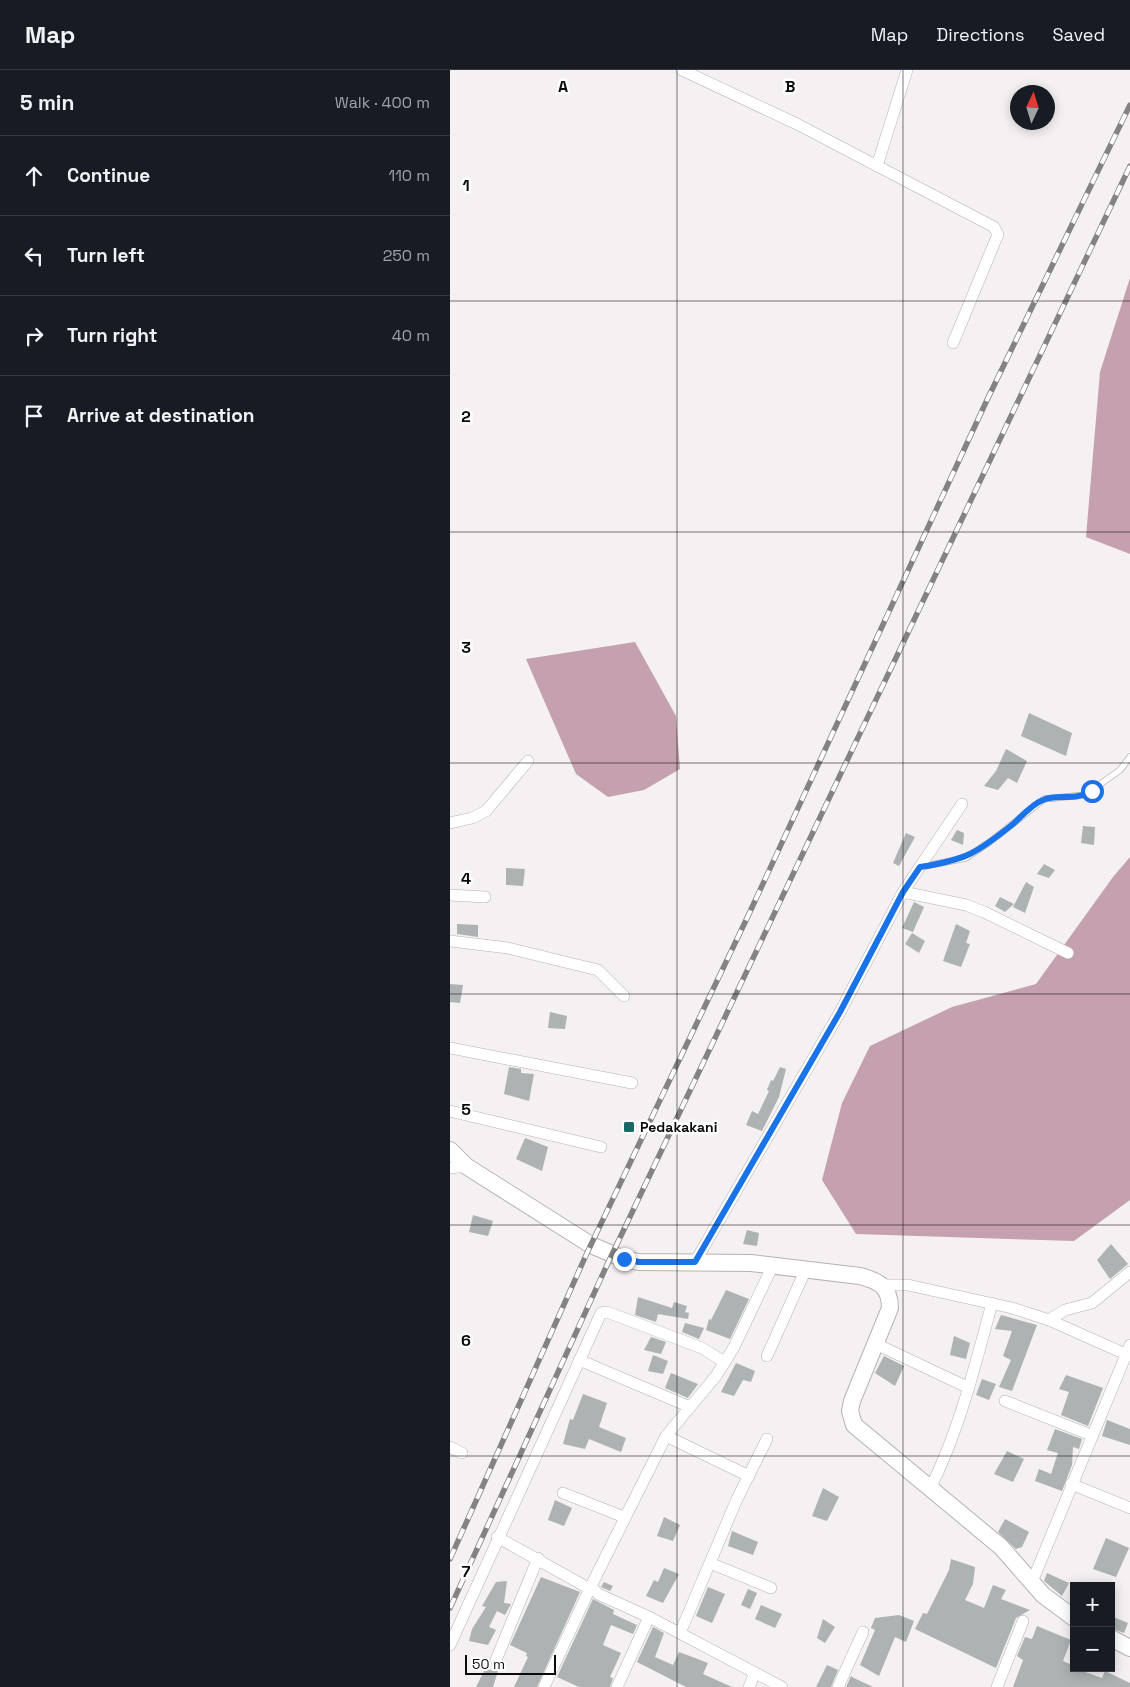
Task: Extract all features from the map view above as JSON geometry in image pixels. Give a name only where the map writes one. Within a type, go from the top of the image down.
[{"type":"main road","points":[[450,1150],[458,1167],[591,1245],[612,1255],[639,1262],[695,1262],[806,1268],[874,1279],[884,1286],[888,1292],[890,1308],[852,1401],[851,1419],[860,1433],[931,1487],[1002,1547],[1050,1602],[1070,1615]]},
{"type":"main road","points":[[1115,1640],[1130,1648]]},
{"type":"street","points":[[682,70],[797,124],[994,227],[996,239],[953,343]]},
{"type":"street","points":[[877,166],[907,70]]},
{"type":"street","points":[[450,823],[472,818],[486,811],[528,761]]},
{"type":"street","points":[[695,1262],[840,1012],[903,892],[962,804]]},
{"type":"street","points":[[903,892],[966,905],[1068,953]]},
{"type":"street","points":[[450,895],[485,897]]},
{"type":"street","points":[[450,941],[508,948],[598,970],[624,996]]},
{"type":"street","points":[[450,1048],[632,1083]]},
{"type":"street","points":[[450,1111],[601,1147]]},
{"type":"street","points":[[544,1687],[624,1517],[666,1436],[716,1376],[734,1347],[772,1265]]},
{"type":"street","points":[[767,1356],[806,1268]]},
{"type":"street","points":[[1049,1320],[1065,1310],[1092,1303],[1130,1272]]},
{"type":"street","points":[[884,1286],[908,1285],[992,1302],[1049,1320],[1129,1352],[1091,1435],[1032,1582]]},
{"type":"street","points":[[931,1487],[952,1442],[969,1388],[992,1302]]},
{"type":"street","points":[[450,1644],[601,1313],[604,1312],[702,1348],[724,1362]]},
{"type":"street","points":[[876,1344],[969,1388]]},
{"type":"street","points":[[579,1360],[690,1407]]},
{"type":"street","points":[[1005,1401],[1091,1435]]},
{"type":"street","points":[[666,1436],[749,1476]]},
{"type":"street","points":[[680,1633],[767,1439]]},
{"type":"street","points":[[450,1447],[462,1453]]},
{"type":"street","points":[[1071,1484],[1130,1508]]},
{"type":"street","points":[[563,1493],[624,1517]]},
{"type":"street","points":[[498,1537],[591,1588],[598,1594],[649,1617],[782,1687]]},
{"type":"street","points":[[496,1660],[538,1558]]},
{"type":"street","points":[[710,1563],[771,1588]]},
{"type":"street","points":[[617,1687],[649,1617]]},
{"type":"street","points":[[997,1687],[1023,1621]]},
{"type":"street","points":[[838,1687],[863,1632]]},
{"type":"street","points":[[749,1687],[755,1673]]},
{"type":"lane","points":[[920,867],[949,863],[966,858],[991,841],[1044,799],[1085,795],[1120,770],[1130,757]]},
{"type":"shaded area","points":[[1130,278],[1130,554],[1086,537],[1100,372]]},
{"type":"shaded area","points":[[635,642],[676,716],[680,769],[644,790],[608,797],[576,774],[526,659]]},
{"type":"shaded area","points":[[1130,857],[1130,1200],[1074,1241],[856,1234],[822,1180],[842,1103],[870,1046],[952,1007],[1036,984],[1113,877]]},
{"type":"building","points":[[1029,713],[1072,733],[1066,756],[1021,736]]},
{"type":"building","points":[[1006,749],[1027,761],[1017,783],[1008,778],[998,790],[984,786],[996,771]]},
{"type":"building","points":[[1083,826],[1095,827],[1094,845],[1081,843]]},
{"type":"building","points":[[957,830],[964,833],[963,845],[951,840]]},
{"type":"building","points":[[906,833],[915,837],[899,866],[893,863]]},
{"type":"building","points":[[1044,864],[1055,870],[1049,878],[1037,874]]},
{"type":"building","points":[[506,868],[525,869],[523,886],[506,885]]},
{"type":"building","points":[[1026,882],[1034,887],[1025,913],[1013,907]]},
{"type":"building","points":[[1000,897],[1014,904],[1005,912],[995,906]]},
{"type":"building","points":[[914,902],[924,907],[913,932],[902,928]]},
{"type":"building","points":[[457,924],[478,925],[478,937],[457,934]]},
{"type":"building","points":[[956,924],[970,931],[966,943],[970,944],[961,967],[943,961]]},
{"type":"building","points":[[912,933],[925,941],[919,953],[905,944]]},
{"type":"building","points":[[450,984],[463,985],[460,1003],[450,1002]]},
{"type":"building","points":[[550,1012],[567,1016],[565,1029],[548,1028]]},
{"type":"building","points":[[509,1067],[521,1069],[521,1073],[534,1074],[529,1101],[504,1094]]},
{"type":"building","points":[[780,1067],[786,1069],[779,1097],[762,1131],[746,1125],[752,1111],[758,1114],[769,1091],[767,1090],[771,1080],[773,1081]]},
{"type":"building","points":[[525,1138],[548,1147],[542,1171],[516,1159]]},
{"type":"building","points":[[473,1215],[493,1221],[488,1236],[469,1232]]},
{"type":"building","points":[[747,1230],[759,1233],[757,1246],[743,1244]]},
{"type":"building","points":[[1111,1244],[1128,1264],[1110,1279],[1097,1260]]},
{"type":"building","points":[[726,1290],[749,1299],[730,1339],[706,1330],[709,1319],[711,1320]]},
{"type":"building","points":[[638,1297],[672,1308],[674,1302],[687,1306],[685,1312],[689,1313],[688,1319],[658,1314],[656,1322],[635,1315]]},
{"type":"building","points":[[1001,1315],[1037,1325],[1012,1391],[999,1387],[1011,1360],[1003,1356],[1012,1331],[995,1329]]},
{"type":"building","points":[[685,1323],[704,1328],[699,1339],[682,1332]]},
{"type":"building","points":[[954,1336],[970,1343],[966,1359],[950,1355]]},
{"type":"building","points":[[651,1337],[666,1342],[661,1354],[644,1350]]},
{"type":"building","points":[[653,1355],[668,1361],[663,1374],[648,1371]]},
{"type":"building","points":[[884,1356],[904,1366],[895,1386],[875,1373]]},
{"type":"building","points":[[736,1363],[755,1371],[751,1382],[743,1380],[734,1396],[721,1392]]},
{"type":"building","points":[[671,1373],[698,1384],[688,1398],[665,1388]]},
{"type":"building","points":[[1066,1375],[1103,1388],[1088,1426],[1061,1415],[1069,1392],[1059,1389]]},
{"type":"building","points":[[982,1379],[996,1384],[989,1400],[976,1395]]},
{"type":"building","points":[[583,1394],[607,1403],[599,1427],[626,1438],[621,1452],[589,1439],[585,1449],[563,1444],[570,1419],[573,1420]]},
{"type":"building","points":[[1107,1420],[1130,1429],[1130,1445],[1102,1436]]},
{"type":"building","points":[[1055,1429],[1082,1439],[1079,1449],[1073,1447],[1072,1465],[1062,1491],[1035,1481],[1039,1469],[1051,1474],[1058,1453],[1047,1450]]},
{"type":"building","points":[[1007,1451],[1024,1459],[1013,1482],[994,1474]]},
{"type":"building","points":[[823,1488],[839,1497],[827,1521],[812,1516]]},
{"type":"building","points":[[555,1500],[572,1508],[564,1526],[548,1520]]},
{"type":"building","points":[[664,1517],[680,1525],[673,1541],[657,1536]]},
{"type":"building","points":[[1005,1519],[1029,1532],[1022,1547],[1016,1549],[998,1532]]},
{"type":"building","points":[[732,1531],[758,1542],[753,1555],[728,1546]]},
{"type":"building","points":[[1106,1538],[1129,1548],[1116,1577],[1093,1569]]},
{"type":"building","points":[[951,1559],[975,1567],[973,1584],[965,1600],[984,1608],[993,1585],[1006,1590],[1001,1599],[1030,1610],[1016,1618],[996,1668],[915,1629],[923,1613],[927,1614],[949,1570]]},
{"type":"building","points":[[664,1568],[679,1574],[663,1603],[646,1596],[654,1580],[658,1582]]},
{"type":"building","points":[[1047,1573],[1069,1583],[1062,1596],[1044,1581]]},
{"type":"building","points":[[541,1577],[580,1592],[537,1687],[514,1687],[528,1657],[526,1656],[527,1653],[510,1645]]},
{"type":"building","points":[[507,1581],[504,1603],[511,1604],[505,1615],[497,1611],[489,1627],[496,1630],[488,1645],[469,1641],[472,1629],[486,1607],[482,1606],[496,1582]]},
{"type":"building","points":[[604,1582],[613,1586],[610,1591],[601,1587]]},
{"type":"building","points":[[708,1587],[725,1594],[712,1623],[696,1616]]},
{"type":"building","points":[[748,1589],[757,1593],[750,1609],[741,1605]]},
{"type":"building","points":[[593,1599],[614,1610],[613,1614],[637,1625],[633,1634],[611,1625],[603,1645],[621,1653],[610,1677],[613,1678],[610,1687],[579,1687],[557,1677]]},
{"type":"building","points":[[761,1605],[782,1614],[775,1628],[755,1619]]},
{"type":"building","points":[[899,1615],[914,1621],[906,1642],[895,1637],[879,1676],[860,1665],[875,1630],[871,1628],[875,1618]]},
{"type":"building","points":[[1115,1618],[1128,1623],[1124,1633],[1115,1630]]},
{"type":"building","points":[[823,1619],[835,1627],[825,1643],[817,1638]]},
{"type":"building","points":[[1037,1626],[1070,1640],[1063,1661],[1070,1664],[1070,1672],[1085,1672],[1102,1678],[1105,1672],[1107,1672],[1130,1683],[1130,1687],[1013,1687],[1023,1660],[1017,1656],[1025,1637],[1032,1639]]},
{"type":"building","points":[[653,1627],[664,1633],[655,1657],[673,1665],[679,1652],[708,1663],[703,1674],[732,1687],[686,1687],[637,1662]]},
{"type":"building","points":[[827,1665],[838,1670],[831,1687],[816,1687]]},
{"type":"building","points":[[485,1669],[498,1671],[493,1687],[476,1687]]},
{"type":"building","points":[[851,1676],[854,1678],[873,1687],[846,1687]]},
{"type":"railway","points":[[450,1559],[587,1253],[748,916],[987,400],[1130,105]]},
{"type":"railway","points":[[450,1608],[607,1265],[1130,166]]},
{"type":"place","name":"Pedakakani","points":[[629,1127]]},
{"type":"route","points":[[624,1259],[639,1262],[695,1262],[840,1012],[903,892],[920,867],[949,863],[966,858],[991,841],[1044,799],[1076,798],[1092,791]]}]
